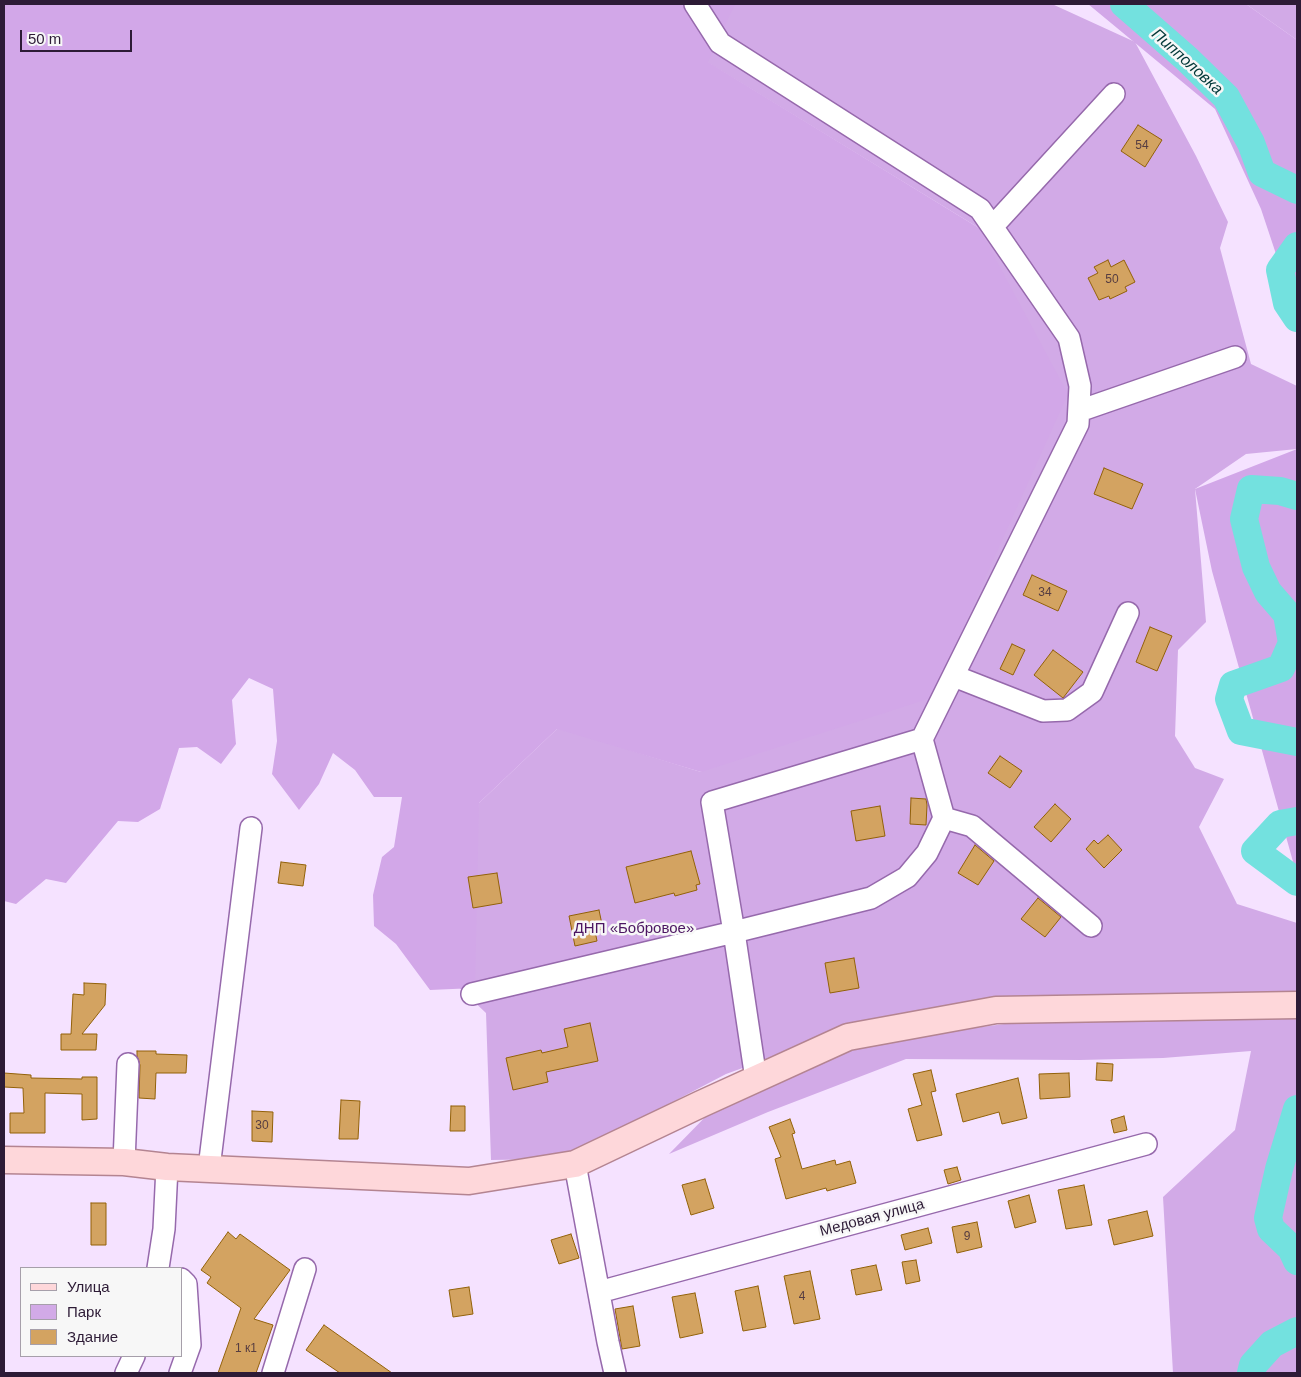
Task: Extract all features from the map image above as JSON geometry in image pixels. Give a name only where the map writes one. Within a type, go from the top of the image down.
[{"type":"main road","points":[[4,1160],[124,1162],[166,1167],[469,1181],[575,1164],[848,1037],[996,1010],[1297,1005]]},
{"type":"street","points":[[472,994],[871,898],[907,876],[927,853],[944,818],[922,739],[1078,424],[1080,386],[1069,338],[980,209],[720,43],[695,4]]},
{"type":"street","points":[[993,226],[1114,94]]},
{"type":"street","points":[[1079,411],[1235,358]]},
{"type":"street","points":[[954,676],[1043,711],[1067,710],[1092,692],[1128,613]]},
{"type":"street","points":[[756,1079],[712,802],[922,739]]},
{"type":"street","points":[[944,818],[972,826],[1092,926]]},
{"type":"street","points":[[209,1168],[251,828]]},
{"type":"street","points":[[124,1162],[128,1064]]},
{"type":"street","name":"Медовая улица","points":[[599,1292],[1146,1144]]},
{"type":"street","points":[[575,1164],[615,1373]]},
{"type":"street","points":[[163,1265],[166,1167]]},
{"type":"street","points":[[273,1373],[305,1269]]},
{"type":"street","points":[[180,1373],[190,1345],[186,1284],[182,1280]]},
{"type":"street","points":[[126,1373],[134,1357]]},
{"type":"green space","name":"ДНП «Бобровое»","points":[[669,4],[1052,4],[1135,42],[1196,156],[1228,222],[1220,248],[1251,364],[1297,386],[1297,449],[1246,454],[1195,489],[1206,622],[1178,650],[1175,736],[1195,768],[1224,779],[1199,827],[1237,904],[1297,923],[1297,995],[848,1030],[726,1074],[602,1139],[550,1159],[491,1160],[486,1013],[449,978],[479,803],[558,728],[701,772],[979,228],[707,62]]},
{"type":"green space","points":[[1246,4],[1297,4],[1297,40]]},
{"type":"green space","points":[[1042,1019],[1297,1019],[1297,1373],[1173,1373],[1163,1197],[1235,1130],[1251,1051],[1163,1058],[1080,1060],[906,1059],[768,1112],[669,1154],[715,1107],[853,1044]]},
{"type":"shaded area","points":[[4,4],[735,4],[708,62],[979,228],[1068,394],[931,698],[701,772],[557,729],[479,803],[475,988],[430,990],[396,944],[374,926],[373,895],[382,857],[394,847],[402,797],[374,797],[355,770],[333,753],[319,784],[299,810],[272,774],[277,741],[273,689],[249,678],[232,700],[236,744],[221,764],[197,747],[179,748],[160,809],[138,822],[118,821],[66,883],[46,879],[16,904],[4,901]]},
{"type":"shaded area","points":[[1088,4],[1246,4],[1297,40],[1297,317],[1261,209],[1215,109]]},
{"type":"shaded area","points":[[1297,449],[1297,876],[1212,571],[1195,489]]},
{"type":"building","points":[[1138,125],[1162,140],[1145,167],[1121,151]]},
{"type":"building","points":[[1108,260],[1111,267],[1124,260],[1135,282],[1125,287],[1127,291],[1110,299],[1109,296],[1099,300],[1088,278],[1098,273],[1094,267]]},
{"type":"building","points":[[1104,468],[1143,484],[1132,509],[1094,494]]},
{"type":"building","points":[[1032,575],[1067,591],[1058,611],[1023,595]]},
{"type":"building","points":[[1150,627],[1172,636],[1157,671],[1136,662]]},
{"type":"building","points":[[1012,644],[1025,650],[1013,675],[1000,669]]},
{"type":"building","points":[[1053,650],[1083,672],[1063,698],[1034,675]]},
{"type":"building","points":[[1000,756],[1022,771],[1010,788],[988,773]]},
{"type":"building","points":[[911,798],[926,799],[926,825],[910,824]]},
{"type":"building","points":[[1055,804],[1071,819],[1051,842],[1034,827]]},
{"type":"building","points":[[880,806],[885,836],[856,841],[851,811]]},
{"type":"building","points":[[1108,835],[1122,850],[1104,868],[1086,849],[1094,840],[1098,844]]},
{"type":"building","points":[[975,845],[994,861],[978,885],[958,873]]},
{"type":"building","points":[[691,851],[700,884],[696,885],[697,890],[675,896],[674,893],[635,903],[626,867]]},
{"type":"building","points":[[281,862],[306,865],[303,886],[278,883]]},
{"type":"building","points":[[497,873],[502,903],[473,908],[468,877]]},
{"type":"building","points":[[1038,898],[1061,917],[1045,937],[1021,919]]},
{"type":"building","points":[[599,910],[603,929],[595,931],[597,941],[575,946],[569,916]]},
{"type":"building","points":[[854,958],[859,988],[830,993],[825,963]]},
{"type":"building","points":[[84,983],[106,984],[105,1005],[82,1034],[97,1034],[96,1050],[61,1050],[61,1034],[71,1034],[73,994],[84,995]]},
{"type":"building","points":[[590,1023],[598,1061],[546,1072],[548,1082],[513,1090],[506,1058],[541,1050],[542,1053],[568,1047],[564,1029]]},
{"type":"building","points":[[137,1051],[156,1051],[156,1054],[187,1055],[186,1073],[156,1073],[155,1099],[139,1098],[140,1065]]},
{"type":"building","points":[[1097,1063],[1113,1064],[1112,1081],[1096,1080]]},
{"type":"building","points":[[931,1070],[936,1091],[931,1092],[942,1135],[917,1141],[908,1109],[922,1105],[913,1074]]},
{"type":"building","points":[[4,1073],[31,1075],[31,1078],[82,1079],[82,1077],[97,1077],[97,1119],[82,1120],[82,1094],[45,1093],[45,1133],[10,1133],[10,1113],[24,1113],[23,1088],[4,1087]]},
{"type":"building","points":[[1069,1073],[1070,1097],[1040,1099],[1039,1074]]},
{"type":"building","points":[[1018,1078],[1027,1118],[1002,1124],[999,1112],[963,1122],[956,1094]]},
{"type":"building","points":[[341,1100],[360,1101],[358,1139],[339,1139]]},
{"type":"building","points":[[451,1106],[465,1106],[465,1131],[450,1131]]},
{"type":"building","points":[[252,1111],[273,1112],[272,1142],[252,1141]]},
{"type":"building","points":[[1124,1116],[1127,1130],[1114,1133],[1111,1120]]},
{"type":"building","points":[[790,1119],[795,1133],[792,1134],[802,1169],[835,1160],[836,1165],[850,1161],[856,1183],[827,1191],[826,1188],[786,1199],[775,1159],[781,1157],[769,1127]]},
{"type":"building","points":[[957,1167],[961,1180],[948,1184],[944,1170]]},
{"type":"building","points":[[705,1179],[714,1208],[691,1215],[682,1185]]},
{"type":"building","points":[[1084,1185],[1092,1225],[1066,1229],[1058,1190]]},
{"type":"building","points":[[1029,1195],[1036,1222],[1015,1228],[1008,1201]]},
{"type":"building","points":[[91,1203],[106,1203],[106,1245],[91,1245]]},
{"type":"building","points":[[1147,1211],[1153,1236],[1114,1245],[1108,1220]]},
{"type":"building","points":[[977,1222],[982,1247],[957,1253],[952,1227]]},
{"type":"building","points":[[928,1228],[932,1243],[905,1250],[901,1235]]},
{"type":"building","points":[[228,1232],[236,1239],[240,1234],[290,1270],[254,1319],[273,1325],[256,1373],[218,1373],[241,1308],[207,1283],[211,1277],[201,1270]]},
{"type":"building","points":[[571,1234],[579,1258],[559,1264],[551,1240]]},
{"type":"building","points":[[916,1260],[920,1281],[906,1284],[902,1262]]},
{"type":"building","points":[[876,1265],[882,1290],[856,1295],[851,1270]]},
{"type":"building","points":[[810,1271],[820,1319],[794,1324],[784,1276]]},
{"type":"building","points":[[758,1286],[766,1327],[743,1331],[735,1291]]},
{"type":"building","points":[[469,1287],[473,1314],[453,1317],[449,1290]]},
{"type":"building","points":[[695,1293],[703,1333],[680,1338],[672,1297]]},
{"type":"building","points":[[633,1306],[640,1346],[622,1349],[615,1309]]},
{"type":"building","points":[[324,1325],[392,1373],[340,1373],[306,1350]]},
{"type":"waterway","name":"Пипполовка","points":[[1124,4],[1187,59],[1226,97],[1251,143],[1262,173],[1297,190]]},
{"type":"waterway","name":"Пипполовка","points":[[1297,246],[1280,270],[1287,303],[1297,318]]},
{"type":"waterway","name":"Пипполовка","points":[[1297,496],[1280,491],[1251,489],[1244,519],[1256,567],[1268,592],[1287,614],[1292,643],[1281,668],[1233,685],[1229,699],[1241,731],[1297,742]]},
{"type":"waterway","name":"Пипполовка","points":[[1297,821],[1280,824],[1255,851],[1297,882]]},
{"type":"waterway","name":"Пипполовка","points":[[1297,1109],[1279,1169],[1268,1218],[1271,1229],[1291,1248],[1297,1261]]},
{"type":"waterway","name":"Пипполовка","points":[[1251,1373],[1253,1365],[1272,1344],[1297,1331]]}]
